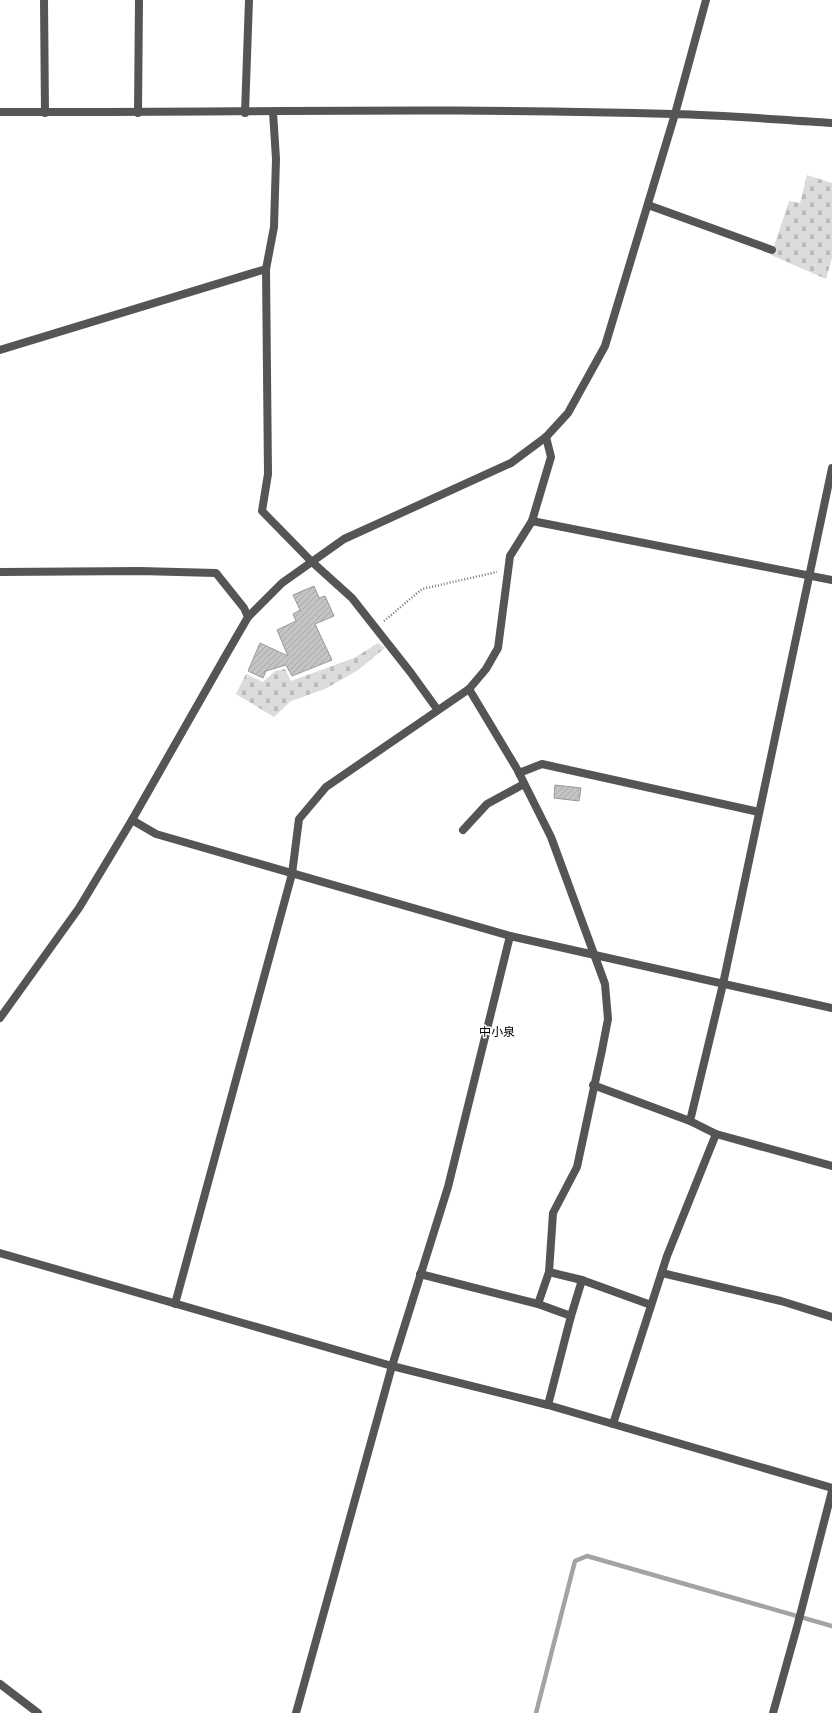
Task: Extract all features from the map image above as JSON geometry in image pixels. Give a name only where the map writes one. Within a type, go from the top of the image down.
[{"type":"street","points":[[44,0],[45,113]]},
{"type":"street","points":[[138,113],[139,0]]},
{"type":"street","points":[[245,113],[249,0]]},
{"type":"street","points":[[0,1018],[80,908],[248,618],[282,583],[344,539],[511,463],[546,437],[568,414],[605,346],[675,114],[706,0]]},
{"type":"street","points":[[0,112],[245,113],[442,110],[675,114],[832,123]]},
{"type":"street","points":[[274,112],[276,159],[274,227],[266,269],[268,474],[262,511],[311,561],[352,598],[411,673],[437,710]]},
{"type":"street","points":[[648,205],[772,250]]},
{"type":"street","points":[[0,350],[266,269]]},
{"type":"street","points":[[175,1304],[292,874],[299,819],[326,786],[469,688],[486,669],[498,648],[510,556],[532,521],[551,457],[546,437]]},
{"type":"street","points":[[690,1121],[723,984],[832,468]]},
{"type":"street","points":[[532,521],[832,580]]},
{"type":"street","points":[[0,572],[140,571],[216,573],[244,608],[248,618]]},
{"type":"street","points":[[469,688],[519,773],[551,837],[605,984],[608,1019],[577,1167],[553,1213],[549,1272],[538,1304]]},
{"type":"street","points":[[519,773],[542,764],[759,812]]},
{"type":"street","points":[[463,830],[487,804],[524,784]]},
{"type":"street","points":[[132,820],[156,834],[510,936],[832,1008]]},
{"type":"street","points":[[296,1713],[392,1366],[448,1187],[510,936]]},
{"type":"street","points":[[593,1085],[690,1121],[716,1134],[832,1166]]},
{"type":"street","points":[[613,1424],[667,1256],[716,1134]]},
{"type":"street","points":[[0,1253],[392,1366],[548,1405],[832,1488]]},
{"type":"street","points":[[549,1272],[582,1280],[651,1305]]},
{"type":"street","points":[[662,1273],[780,1301],[832,1317]]},
{"type":"street","points":[[420,1274],[538,1304],[571,1316]]},
{"type":"street","points":[[548,1405],[582,1280]]},
{"type":"street","points":[[773,1713],[832,1491]]},
{"type":"street","points":[[0,1684],[38,1713]]},
{"type":"path","points":[[375,628],[422,589],[465,578],[508,570]]},
{"type":"green space","points":[[807,175],[832,183],[832,258],[826,279],[771,255],[789,201],[800,203]]},
{"type":"green space","points":[[378,643],[385,648],[358,670],[325,689],[291,701],[274,717],[236,694],[246,674],[263,682],[275,671],[285,669],[291,681],[354,658]]},
{"type":"building","points":[[314,586],[319,598],[325,596],[334,616],[315,624],[332,660],[292,676],[286,665],[266,671],[263,678],[248,671],[260,643],[288,656],[277,630],[296,621],[293,614],[300,610],[293,595]]},
{"type":"building","points":[[555,785],[581,788],[579,801],[554,798]]},
{"type":"waterway","points":[[536,1713],[575,1561],[587,1556],[832,1626]]},
{"type":"district","name":"中小泉","points":[[497,1032]]}]
